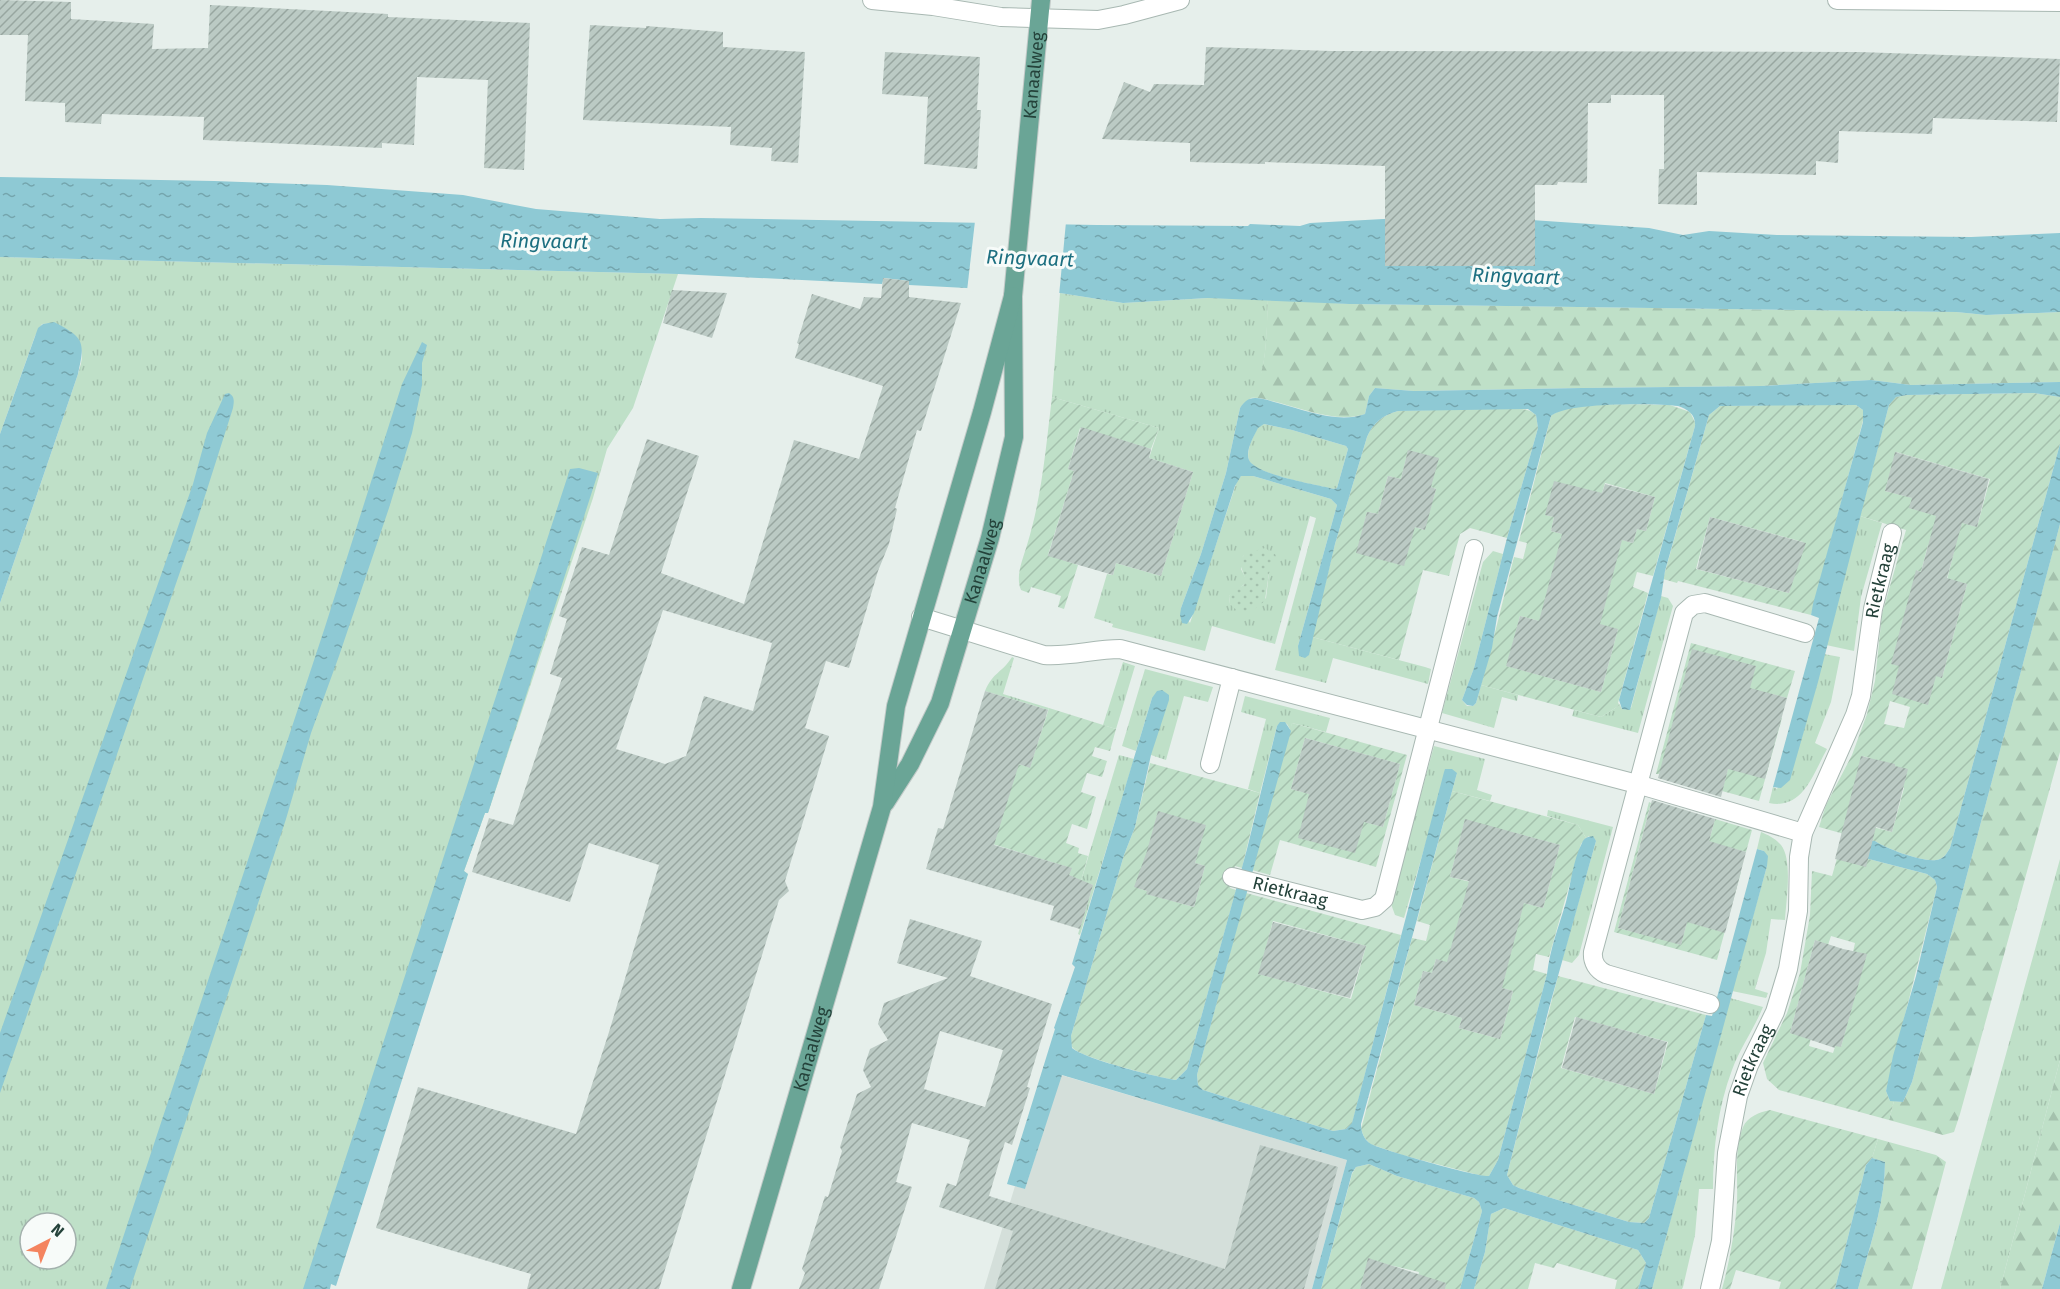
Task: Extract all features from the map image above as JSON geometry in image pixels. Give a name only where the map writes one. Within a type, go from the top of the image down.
[{"type":"main road","name":"Kanaalweg","points":[[882,807],[910,765],[940,703],[990,538],[1014,437],[1013,296],[1040,9]]},
{"type":"main road","name":"Kanaalweg","points":[[741,1289],[882,807],[896,706],[1013,296]]},
{"type":"street","points":[[872,0],[933,6],[1001,17],[1040,9],[1098,20],[1180,0]]},
{"type":"street","points":[[1837,0],[2060,2]]},
{"type":"street","name":"Rietkraag","points":[[1710,1289],[1721,1241],[1727,1153],[1738,1096],[1749,1065],[1775,1012],[1788,969],[1798,911],[1799,857],[1803,833],[1855,715],[1861,696],[1873,609],[1892,533]]},
{"type":"street","name":"Rietkraag","points":[[1233,877],[1362,910],[1380,904],[1386,895],[1474,549]]},
{"type":"street","points":[[1710,1004],[1606,974],[1598,968],[1592,957],[1682,617],[1688,608],[1699,602],[1805,633]]},
{"type":"street","points":[[921,617],[1044,655],[1059,656],[1104,649],[1120,649],[1637,784],[1803,833]]},
{"type":"street","points":[[1210,764],[1232,678]]},
{"type":"shaded area","points":[[1061,1075],[1347,1160],[1312,1289],[984,1289],[1015,1186],[1025,1189]]},
{"type":"green space","points":[[0,257],[678,274],[633,408],[607,449],[593,498],[488,813],[485,813],[464,871],[468,874],[326,1289],[0,1289],[0,603],[82,357],[78,342],[63,327],[49,323],[42,324],[35,336],[0,434]]},
{"type":"green space","points":[[1060,293],[1123,303],[1208,298],[1268,299],[1266,348],[1262,374],[1254,395],[1240,408],[1226,473],[1201,554],[1181,608],[1190,623],[1237,481],[1241,476],[1253,476],[1331,499],[1337,505],[1298,646],[1308,655],[1312,637],[1425,667],[1431,669],[1428,684],[1333,658],[1326,683],[1275,670],[1316,518],[1310,516],[1275,644],[1212,626],[1205,651],[1112,627],[1113,624],[1094,618],[1107,574],[1113,575],[1116,563],[1161,576],[1193,472],[1149,458],[1159,428],[1052,397]],"holes":[[[1258,551],[1269,573],[1266,598],[1246,611],[1230,604],[1229,596],[1246,583],[1241,569],[1243,556]]]},
{"type":"green space","points":[[1268,299],[1349,304],[1956,312],[1986,315],[2060,312],[2060,382],[1911,385],[1871,380],[1761,386],[1414,391],[1375,388],[1369,396],[1365,414],[1333,416],[1266,399],[1251,398],[1261,375]]},
{"type":"green space","points":[[2034,393],[2060,397],[2060,444],[1950,848],[1941,859],[1930,860],[1905,854],[1875,841],[1867,840],[1861,857],[1927,874],[1935,880],[1937,887],[1886,1091],[1890,1101],[1894,1101],[1889,1120],[1779,1090],[1767,1079],[1763,1063],[1787,1013],[1800,973],[1810,915],[1812,871],[1832,876],[1844,834],[1819,827],[1826,805],[1852,755],[1867,714],[1875,681],[1882,614],[1906,530],[1860,516],[1889,405],[1895,397]],"holes":[[[1896,452],[1990,479],[1977,527],[1910,508],[1913,498],[1885,491]],[[1928,545],[1954,551],[1947,580],[1967,584],[1942,678],[1916,570],[1921,572]],[[1890,701],[1910,707],[1904,728],[1884,724]],[[1862,756],[1870,758],[1904,788],[1892,832],[1869,826],[1856,778]],[[1831,936],[1855,943],[1853,952],[1866,954],[1841,1047],[1836,1044],[1833,1053],[1809,1046],[1811,1038],[1790,1033],[1815,940],[1828,945]]]},
{"type":"green space","points":[[1052,397],[1159,428],[1151,449],[1080,428],[1068,469],[1074,471],[1048,555],[1078,565],[1064,609],[1058,607],[1061,596],[1031,587],[1029,593],[1021,590],[1019,585],[1020,568],[1040,490]]},
{"type":"green space","points":[[1836,404],[1856,405],[1863,410],[1864,417],[1811,615],[1663,579],[1709,415],[1720,406]],"holes":[[[1710,517],[1803,542],[1789,593],[1696,569]]]},
{"type":"green space","points":[[1589,405],[1670,405],[1690,412],[1695,426],[1653,576],[1637,572],[1633,587],[1648,593],[1618,703],[1620,705],[1601,717],[1481,685],[1514,557],[1523,559],[1527,543],[1519,541],[1551,416],[1559,411]],"holes":[[[1605,483],[1655,497],[1646,531],[1637,529],[1633,543],[1595,532],[1592,542],[1551,531],[1554,517],[1546,515],[1602,493]],[[1520,616],[1583,633],[1618,629],[1601,692],[1507,666]]]},
{"type":"green space","points":[[1521,409],[1536,415],[1538,428],[1507,538],[1470,528],[1460,534],[1449,576],[1423,570],[1399,660],[1312,637],[1335,544],[1367,437],[1379,420],[1398,411]],"holes":[[[1408,451],[1431,487],[1436,489],[1424,530],[1415,527],[1357,553],[1367,512],[1378,514],[1388,476],[1401,479]]]},
{"type":"green space","points":[[1264,424],[1346,446],[1348,449],[1337,488],[1302,482],[1255,467],[1248,458],[1250,444],[1258,427]]},
{"type":"green space","points":[[1860,516],[1882,523],[1861,597],[1854,651],[1826,645]]},
{"type":"green space","points":[[2060,524],[2060,752],[1960,1114],[1954,1132],[1943,1135],[1889,1120],[1894,1101],[1903,1102],[1912,1082]]},
{"type":"green space","points":[[1265,548],[1275,554],[1277,559],[1269,573],[1265,600],[1253,610],[1244,611],[1234,608],[1230,604],[1229,596],[1246,581],[1239,561],[1245,554]]},
{"type":"green space","points":[[1493,551],[1503,554],[1474,668],[1462,700],[1467,706],[1473,706],[1481,685],[1518,695],[1517,701],[1502,697],[1494,728],[1442,713],[1483,562]]},
{"type":"green space","points":[[1661,596],[1668,598],[1673,606],[1638,733],[1572,716],[1574,710],[1601,717],[1620,705],[1622,709],[1631,708]]},
{"type":"green space","points":[[1691,643],[1795,671],[1787,698],[1772,694],[1767,714],[1782,718],[1759,801],[1722,791],[1747,698],[1659,774],[1656,774]]},
{"type":"green space","points":[[1824,654],[1840,657],[1831,702],[1815,743],[1827,749],[1806,788],[1799,796],[1781,804],[1769,803],[1773,787],[1777,789],[1802,736]]},
{"type":"green space","points":[[1012,657],[1014,658],[1003,694],[1049,708],[1048,710],[985,691],[991,680]]},
{"type":"green space","points":[[1123,662],[1135,666],[1116,729],[1103,725]]},
{"type":"green space","points":[[1145,669],[1213,687],[1208,702],[1184,696],[1166,760],[1151,755],[1152,698],[1136,751],[1122,746]]},
{"type":"green space","points":[[1245,696],[1330,718],[1326,732],[1292,723],[1291,731],[1287,724],[1282,722],[1277,726],[1260,793],[1248,789],[1266,719],[1241,712]]},
{"type":"green space","points":[[1049,708],[1116,729],[1110,751],[1095,747],[1092,756],[1107,761],[1102,777],[1087,773],[1081,792],[1096,797],[1087,829],[1072,824],[1066,843],[1079,848],[1078,853],[1088,856],[1081,881],[1069,875],[1071,868],[943,829],[1018,764],[1030,767]]},
{"type":"green space","points":[[1292,723],[1407,755],[1376,867],[1280,840],[1270,875],[1252,870]],"holes":[[[1305,738],[1400,764],[1383,827],[1318,809],[1321,797],[1291,789]]]},
{"type":"green space","points":[[1434,746],[1485,759],[1477,790],[1492,795],[1490,801],[1452,791],[1457,773],[1431,825],[1404,918],[1395,915],[1391,904]]},
{"type":"green space","points":[[1119,755],[1134,759],[1080,935],[1078,934],[1093,885],[1081,881]]},
{"type":"green space","points":[[1150,763],[1260,793],[1242,868],[1235,866],[1230,888],[1236,890],[1187,1069],[1176,1080],[1139,1072],[1091,1057],[1074,1049],[1071,1043],[1071,1036],[1124,855],[1135,827]],"holes":[[[1158,812],[1205,825],[1195,863],[1205,866],[1194,907],[1147,894],[1147,891],[1138,888]]]},
{"type":"green space","points":[[1452,791],[1578,825],[1586,838],[1581,844],[1549,957],[1536,954],[1533,970],[1547,974],[1498,1160],[1489,1176],[1486,1177],[1402,1155],[1370,1144],[1361,1129],[1412,938],[1426,941],[1430,925],[1417,921]],"holes":[[[1465,820],[1560,845],[1543,908],[1478,891],[1479,884],[1450,877]],[[1436,959],[1474,981],[1513,991],[1500,1039],[1459,1028],[1462,1018],[1414,1005],[1423,971],[1432,973]]]},
{"type":"green space","points":[[1649,802],[1651,803],[1618,928],[1681,944],[1715,819],[1752,830],[1746,852],[1731,848],[1726,868],[1741,872],[1717,960],[1614,932]]},
{"type":"green space","points":[[1548,810],[1613,827],[1579,955],[1572,963],[1562,960],[1596,841],[1589,836],[1586,838],[1578,825],[1547,816]]},
{"type":"green space","points":[[1761,832],[1781,845],[1785,852],[1788,870],[1785,920],[1771,919],[1766,953],[1755,989],[1768,993],[1766,998],[1732,991],[1767,866],[1764,851],[1757,849]]},
{"type":"green space","points":[[2060,859],[2060,1060],[2000,1289],[1941,1289]]},
{"type":"green space","points":[[1246,893],[1401,935],[1352,1124],[1346,1129],[1333,1131],[1203,1090],[1198,1086],[1197,1075]],"holes":[[[1273,921],[1366,946],[1351,999],[1259,974]]]},
{"type":"green space","points":[[1558,976],[1706,1015],[1649,1218],[1644,1223],[1629,1222],[1519,1188],[1513,1185],[1507,1175]],"holes":[[[1575,1017],[1668,1042],[1654,1094],[1561,1068]]]},
{"type":"green space","points":[[1730,998],[1763,1007],[1735,1062],[1727,1084],[1717,1128],[1713,1189],[1699,1189],[1695,1235],[1683,1287],[1682,1289],[1652,1289]]},
{"type":"green space","points":[[2060,1060],[2060,1223],[2042,1289],[2000,1289]]},
{"type":"green space","points":[[1770,1110],[1878,1139],[1872,1158],[1866,1165],[1835,1289],[1779,1289],[1781,1282],[1736,1270],[1730,1289],[1722,1289],[1735,1224],[1737,1155],[1740,1136],[1748,1120]]},
{"type":"green space","points":[[1878,1139],[1936,1155],[1946,1162],[1912,1289],[1858,1289],[1876,1226],[1882,1194],[1885,1162],[1872,1158]]},
{"type":"green space","points":[[1369,1164],[1397,1176],[1474,1198],[1479,1202],[1482,1211],[1460,1289],[1415,1289],[1419,1272],[1372,1261],[1369,1258],[1360,1289],[1321,1289],[1352,1174],[1356,1167]]},
{"type":"green space","points":[[1504,1208],[1638,1250],[1646,1263],[1638,1289],[1615,1289],[1617,1280],[1557,1263],[1554,1268],[1535,1263],[1528,1289],[1474,1289],[1485,1252],[1491,1214]]},
{"type":"water","name":"Ringvaart","points":[[0,177],[327,185],[463,195],[536,209],[660,219],[1300,226],[1310,223],[1457,215],[1649,228],[1683,235],[1709,231],[1777,235],[1971,237],[2060,233],[2060,312],[1986,315],[1956,312],[1349,304],[1208,298],[1123,303],[1060,293],[909,285],[909,281],[884,278],[882,284],[678,274],[0,257]]},
{"type":"water","points":[[54,322],[77,337],[82,348],[82,355],[78,374],[0,603],[0,434],[38,328],[43,324]]},
{"type":"water","points":[[422,342],[427,345],[422,363],[422,385],[412,433],[389,508],[311,733],[286,819],[130,1289],[106,1289],[325,627],[402,384]]},
{"type":"water","points":[[1871,380],[1911,385],[2060,382],[2060,397],[2034,393],[1907,395],[1896,397],[1889,405],[1818,682],[1790,780],[1781,788],[1773,787],[1819,618],[1811,615],[1813,604],[1863,422],[1863,410],[1856,405],[1720,406],[1709,415],[1665,571],[1661,598],[1630,710],[1622,709],[1619,700],[1695,426],[1691,413],[1678,406],[1632,404],[1592,406],[1560,411],[1551,416],[1497,617],[1492,648],[1476,703],[1473,706],[1467,705],[1462,700],[1474,668],[1538,428],[1536,415],[1528,409],[1398,411],[1383,417],[1375,424],[1367,437],[1335,544],[1309,655],[1305,658],[1299,656],[1298,646],[1337,505],[1331,499],[1253,476],[1241,476],[1235,486],[1194,613],[1187,624],[1182,623],[1181,608],[1201,554],[1226,473],[1240,408],[1250,399],[1264,399],[1333,417],[1355,417],[1365,414],[1369,396],[1375,388],[1414,391],[1761,386]],"holes":[[[1264,424],[1346,446],[1348,449],[1337,488],[1275,475],[1254,465],[1249,460],[1249,448],[1258,428]]]},
{"type":"water","points":[[229,393],[234,399],[233,408],[190,543],[0,1093],[0,1033],[193,484],[207,433],[225,394]]},
{"type":"water","points":[[2060,444],[2060,524],[1912,1082],[1903,1102],[1890,1101],[1886,1091],[1893,1056],[1916,976],[1937,887],[1935,880],[1927,874],[1861,857],[1867,840],[1875,841],[1905,854],[1930,860],[1941,859],[1950,848]]},
{"type":"water","points":[[579,468],[598,473],[488,813],[485,813],[464,871],[468,874],[336,1286],[331,1284],[330,1289],[303,1289],[570,469]]},
{"type":"water","points":[[1162,690],[1169,695],[1169,700],[1151,755],[1135,827],[1124,855],[1071,1036],[1072,1048],[1105,1062],[1176,1080],[1187,1069],[1247,849],[1277,726],[1280,722],[1285,722],[1291,731],[1197,1075],[1198,1085],[1203,1090],[1333,1131],[1346,1129],[1352,1123],[1444,772],[1445,769],[1452,769],[1457,773],[1361,1124],[1363,1136],[1371,1144],[1393,1152],[1489,1176],[1498,1160],[1576,857],[1584,840],[1593,836],[1596,841],[1549,1008],[1507,1175],[1513,1185],[1519,1188],[1629,1222],[1644,1223],[1649,1218],[1706,1015],[1712,1016],[1757,849],[1764,851],[1768,856],[1767,866],[1652,1289],[1638,1289],[1646,1263],[1638,1250],[1504,1208],[1491,1214],[1485,1252],[1474,1289],[1460,1289],[1482,1211],[1479,1202],[1474,1198],[1397,1176],[1369,1164],[1356,1167],[1352,1173],[1321,1289],[1312,1289],[1347,1160],[1062,1075],[1025,1189],[1007,1184],[1075,967],[1072,964],[1152,698],[1157,691]]},
{"type":"water","points":[[1872,1158],[1885,1162],[1884,1178],[1879,1210],[1858,1289],[1835,1289],[1866,1165]]},
{"type":"water","points":[[2060,1223],[2060,1289],[2042,1289]]},
{"type":"pier","points":[[975,221],[1066,222],[1059,296],[967,291]]},
{"type":"building","points":[[0,0],[71,2],[71,19],[154,24],[152,49],[208,48],[210,5],[388,14],[388,17],[530,23],[524,170],[484,168],[488,80],[417,77],[414,145],[382,143],[382,148],[203,140],[204,117],[102,114],[101,124],[65,122],[65,103],[25,101],[28,35],[0,35]]},
{"type":"building","points":[[590,25],[646,28],[646,26],[723,32],[723,47],[805,52],[798,163],[771,161],[772,148],[730,145],[731,127],[583,120]]},
{"type":"building","points":[[1206,47],[1331,51],[1859,52],[2060,59],[2057,122],[1933,118],[1932,134],[1839,131],[1838,163],[1816,161],[1816,175],[1697,172],[1697,205],[1658,204],[1659,169],[1664,169],[1664,95],[1611,95],[1611,103],[1588,103],[1587,183],[1558,182],[1557,185],[1535,185],[1535,266],[1385,266],[1385,166],[1190,162],[1190,143],[1102,139],[1124,82],[1150,92],[1154,84],[1204,85]]},
{"type":"building","points":[[885,52],[980,57],[977,110],[981,110],[977,169],[924,164],[928,97],[882,94]]},
{"type":"building","points":[[883,278],[909,281],[909,297],[961,303],[921,431],[917,430],[895,508],[897,509],[889,544],[878,571],[849,668],[826,661],[805,728],[829,736],[785,881],[789,891],[779,900],[659,1289],[527,1289],[531,1274],[376,1228],[418,1087],[576,1134],[609,1032],[659,865],[589,843],[570,902],[472,872],[489,818],[513,825],[562,678],[550,674],[567,619],[559,616],[582,547],[609,555],[647,439],[699,456],[661,573],[744,604],[794,440],[859,459],[883,386],[795,358],[799,344],[797,343],[812,294],[860,309],[864,297],[881,298]],"holes":[[[663,610],[772,643],[753,711],[704,696],[686,756],[665,764],[616,749]]]},
{"type":"building","points":[[672,290],[727,293],[712,338],[663,323]]},
{"type":"building","points":[[1081,427],[1151,449],[1149,458],[1193,472],[1161,576],[1116,563],[1113,575],[1048,556],[1074,471],[1068,469]]},
{"type":"building","points":[[1408,450],[1439,458],[1431,487],[1436,489],[1425,530],[1415,527],[1404,566],[1356,553],[1367,512],[1378,514],[1388,476],[1401,479]]},
{"type":"building","points":[[1895,452],[1989,479],[1977,527],[1962,523],[1947,578],[1967,584],[1942,678],[1936,676],[1928,705],[1892,694],[1899,666],[1891,664],[1916,570],[1921,572],[1936,516],[1909,508],[1912,498],[1885,491]]},
{"type":"building","points":[[1554,481],[1602,493],[1605,484],[1655,497],[1646,531],[1637,529],[1633,543],[1622,540],[1600,624],[1618,629],[1601,692],[1506,666],[1520,616],[1539,621],[1562,534],[1551,531],[1554,517],[1545,515]]},
{"type":"building","points":[[1710,517],[1806,543],[1789,593],[1697,569]]},
{"type":"building","points":[[1692,649],[1756,666],[1750,688],[1787,698],[1765,779],[1728,769],[1721,797],[1658,778]]},
{"type":"building","points":[[985,691],[1048,710],[1030,768],[1019,764],[994,845],[1072,868],[1069,875],[1093,885],[1080,929],[1050,920],[1054,906],[926,869],[938,828],[943,829]]},
{"type":"building","points":[[1305,738],[1400,764],[1383,827],[1364,822],[1355,853],[1298,838],[1309,794],[1291,789]]},
{"type":"building","points":[[1861,756],[1908,769],[1892,832],[1876,827],[1866,867],[1835,859]]},
{"type":"building","points":[[1652,800],[1715,819],[1709,841],[1746,852],[1725,933],[1687,922],[1681,945],[1618,928]]},
{"type":"building","points":[[1158,811],[1206,825],[1195,863],[1205,866],[1194,907],[1146,894],[1147,891],[1134,887]]},
{"type":"building","points":[[1465,819],[1560,845],[1543,908],[1524,903],[1502,988],[1513,991],[1500,1039],[1459,1028],[1462,1018],[1414,1005],[1423,971],[1432,973],[1436,959],[1447,962],[1469,881],[1450,877]]},
{"type":"building","points":[[910,919],[982,941],[970,976],[1052,1004],[1012,1145],[1005,1142],[989,1196],[1225,1269],[1260,1145],[1338,1167],[1304,1289],[995,1289],[1013,1231],[939,1207],[947,1183],[956,1186],[970,1140],[912,1123],[896,1182],[912,1187],[879,1289],[799,1289],[805,1273],[802,1269],[825,1196],[828,1197],[842,1151],[840,1147],[857,1094],[871,1087],[863,1070],[870,1049],[888,1040],[878,1024],[884,1003],[948,978],[897,963]],"holes":[[[940,1031],[1003,1050],[985,1107],[924,1089]]]},
{"type":"building","points":[[1273,922],[1366,946],[1350,998],[1258,974]]},
{"type":"building","points":[[1815,940],[1867,954],[1841,1047],[1835,1046],[1835,1048],[1790,1033]]},
{"type":"building","points":[[1576,1017],[1667,1042],[1654,1094],[1562,1068]]},
{"type":"building","points":[[1368,1258],[1446,1283],[1445,1289],[1360,1289]]}]
